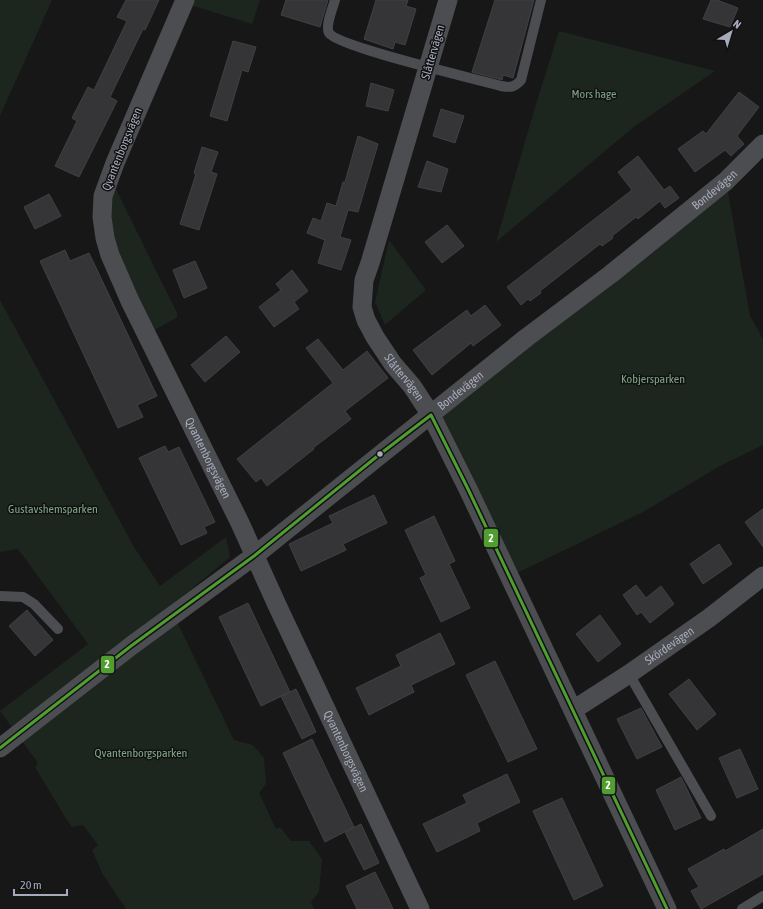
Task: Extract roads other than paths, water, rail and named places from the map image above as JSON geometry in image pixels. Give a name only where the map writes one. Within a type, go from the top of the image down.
[{"type":"street","name":"Qvantenborgsvägen","points":[[185,0],[103,196],[102,227],[110,255],[130,301],[240,523],[254,556],[420,909]]},
{"type":"street","name":"Slåttervägen","points":[[448,0],[364,280],[362,307],[366,320],[375,337],[412,386],[431,415],[468,489],[667,909]]},
{"type":"street","name":"Bondevägen","points":[[0,748],[131,646],[254,556],[526,338],[611,274],[726,181],[763,144]]},
{"type":"street","name":"Skördevägen","points":[[573,710],[630,674],[709,618],[763,576]]},
{"type":"lane","points":[[335,0],[328,28],[330,33],[340,40],[428,68],[511,88],[517,85],[521,80],[541,0]]},
{"type":"lane","points":[[0,596],[23,598],[34,604],[58,629]]},
{"type":"lane","points":[[630,674],[711,816]]},
{"type":"lane","points":[[742,909],[763,896]]},
{"type":"park label","name":"Mors hage","points":[[594,94]]},
{"type":"park label","name":"Kobjersparken","points":[[653,379]]},
{"type":"park label","name":"Gustavshemsparken","points":[[53,509]]},
{"type":"park label","name":"Qvantenborgsparken","points":[[141,753]]}]
